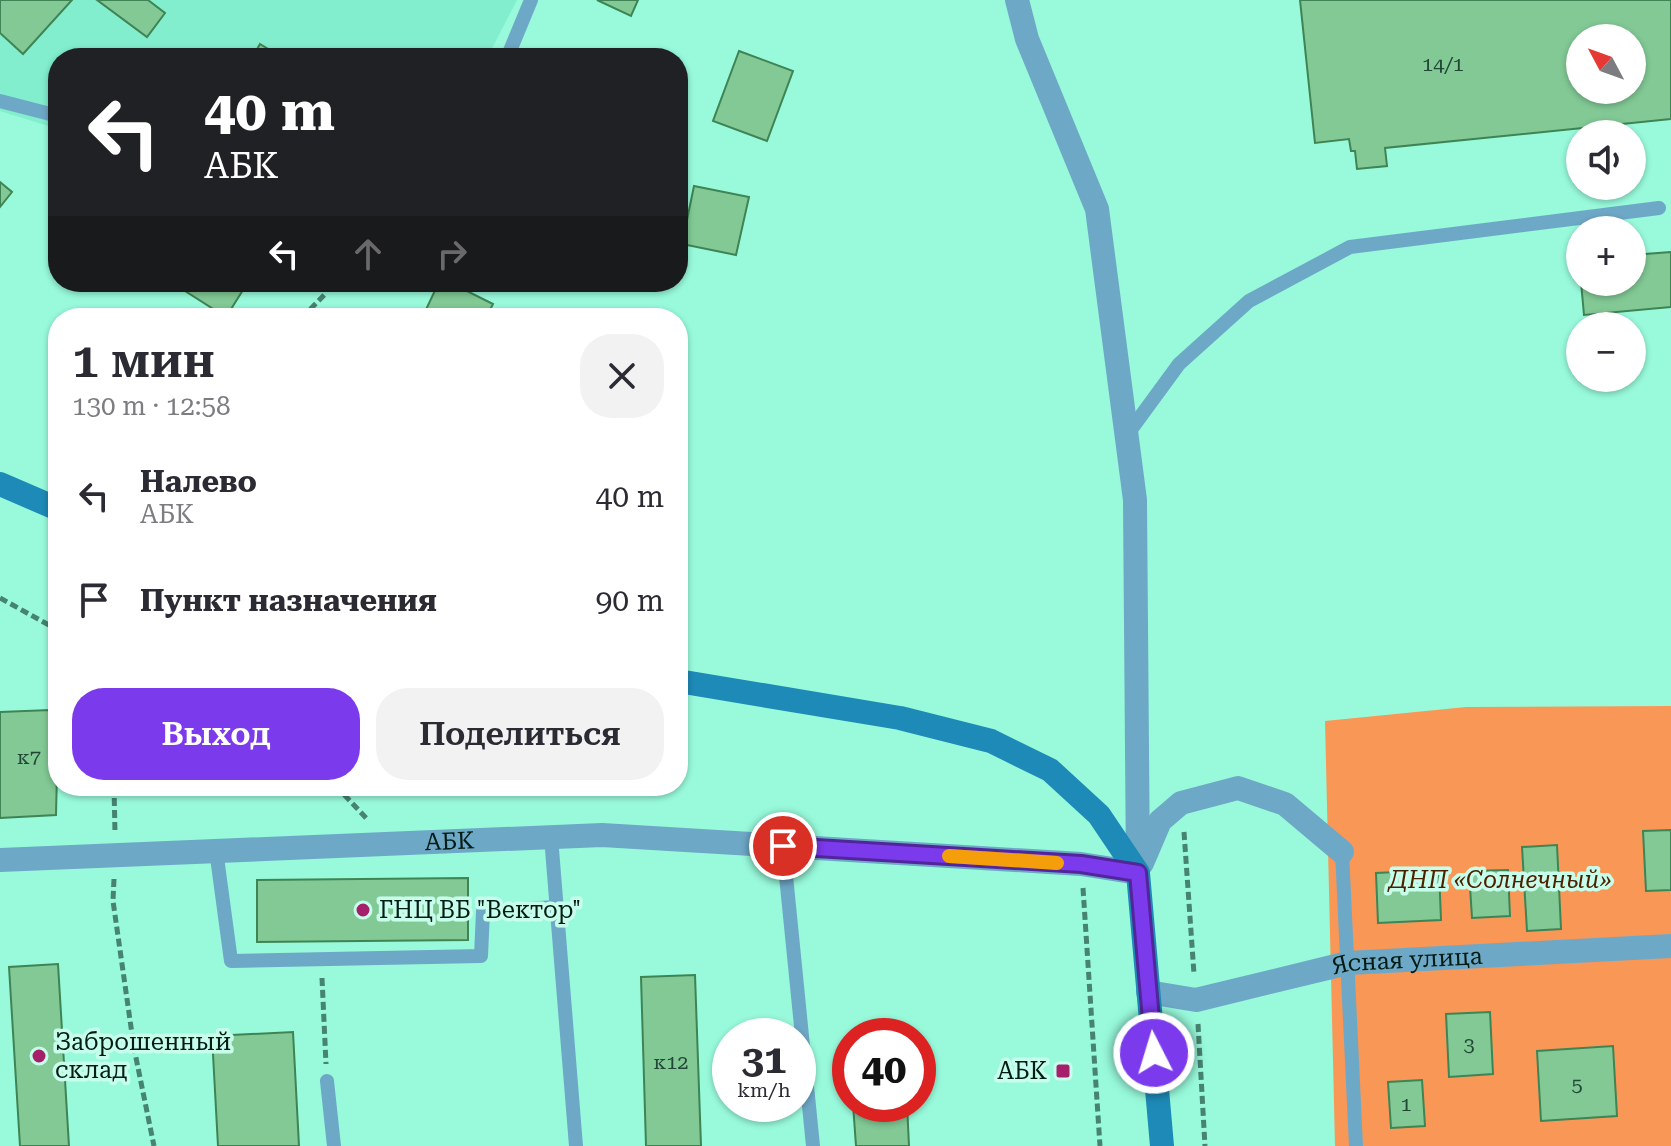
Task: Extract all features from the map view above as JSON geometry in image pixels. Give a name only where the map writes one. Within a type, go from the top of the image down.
[{"type":"street","points":[[1017,0],[1027,39],[1097,209],[1127,436],[1135,500],[1138,873],[1162,1146]]},
{"type":"street","points":[[0,484],[48,505]]},
{"type":"street","points":[[688,683],[900,718],[991,741],[1050,770],[1099,815],[1138,873]]},
{"type":"street","points":[[1138,873],[1160,821],[1181,803],[1238,788],[1285,804],[1342,852]]},
{"type":"street","name":"АБК","points":[[0,860],[602,835],[1081,864],[1138,873]]},
{"type":"street","name":"Ясная улица","points":[[1148,992],[1196,1000],[1348,963],[1671,946]]},
{"type":"lane","points":[[511,48],[531,0]]},
{"type":"lane","points":[[0,101],[48,113]]},
{"type":"lane","points":[[1127,436],[1179,364],[1249,301],[1350,247],[1659,208]]},
{"type":"lane","points":[[551,837],[576,1146]]},
{"type":"lane","points":[[783,846],[813,1146]]},
{"type":"lane","points":[[216,850],[231,961],[481,956],[483,911],[557,907]]},
{"type":"lane","points":[[1342,852],[1356,1146]]},
{"type":"lane","points":[[327,1081],[334,1146]]},
{"type":"path","points":[[312,308],[326,292]]},
{"type":"path","points":[[0,598],[48,624]]},
{"type":"path","points":[[114,796],[113,901],[134,1048],[154,1146]]},
{"type":"path","points":[[345,796],[389,844]]},
{"type":"path","points":[[1081,864],[1100,1146]]},
{"type":"path","points":[[321,959],[327,1081]]},
{"type":"shaded area","points":[[0,0],[517,0],[492,48],[48,48],[48,126],[0,111]]},
{"type":"green space","name":"ДНП «Солнечный»","points":[[1671,706],[1671,1146],[1335,1146],[1325,721],[1466,707]]},
{"type":"building","points":[[0,0],[72,0],[23,54],[0,33]]},
{"type":"building","points":[[97,0],[148,0],[165,13],[147,37]]},
{"type":"building","points":[[597,0],[638,0],[631,16]]},
{"type":"building","points":[[1300,0],[1671,0],[1671,119],[1566,120],[1566,130],[1385,148],[1387,166],[1357,169],[1355,151],[1351,151],[1349,139],[1315,143]]},
{"type":"building","points":[[739,51],[793,71],[767,141],[713,121]]},
{"type":"building","points":[[0,182],[12,192],[0,207]]},
{"type":"building","points":[[694,186],[749,197],[736,255],[688,245],[688,215]]},
{"type":"building","points":[[1671,252],[1671,307],[1584,312],[1582,296],[1646,296],[1646,254]]},
{"type":"building","points":[[187,292],[242,292],[232,308],[212,308]]},
{"type":"building","points":[[434,292],[469,292],[493,304],[491,308],[427,308]]},
{"type":"building","points":[[48,710],[48,796],[56,796],[56,815],[0,818],[0,712]]},
{"type":"building","points":[[1671,830],[1671,890],[1646,891],[1643,831]]},
{"type":"building","points":[[1557,845],[1561,929],[1527,931],[1522,847]]},
{"type":"building","points":[[1439,870],[1441,920],[1378,923],[1376,873]]},
{"type":"building","points":[[1508,870],[1510,916],[1472,918],[1469,871]]},
{"type":"building","name":"ГНЦ ВБ \"Вектор\"","points":[[468,878],[468,940],[257,942],[257,880]]},
{"type":"building","name":"Заброшенный склад","points":[[58,964],[69,1146],[20,1146],[9,967]]},
{"type":"building","points":[[695,975],[701,1146],[646,1146],[641,977]]},
{"type":"building","points":[[1490,1012],[1493,1074],[1449,1077],[1446,1014]]},
{"type":"building","points":[[293,1032],[299,1146],[218,1146],[212,1036]]},
{"type":"building","points":[[1613,1046],[1617,1116],[1541,1121],[1537,1051]]},
{"type":"building","points":[[1422,1080],[1425,1126],[1391,1128],[1388,1082]]},
{"type":"building","points":[[854,1122],[908,1122],[909,1146],[856,1146]]},
{"type":"slow traffic","points":[[949,856],[1057,863]]},
{"type":"place","name":"ГНЦ ВБ \"Вектор\"","points":[[363,910]]},
{"type":"place","name":"Заброшенный склад","points":[[39,1056]]},
{"type":"place","name":"АБК","points":[[1063,1071]]},
{"type":"route","points":[[783,846],[1081,864],[1138,873],[1154,1053]]}]
